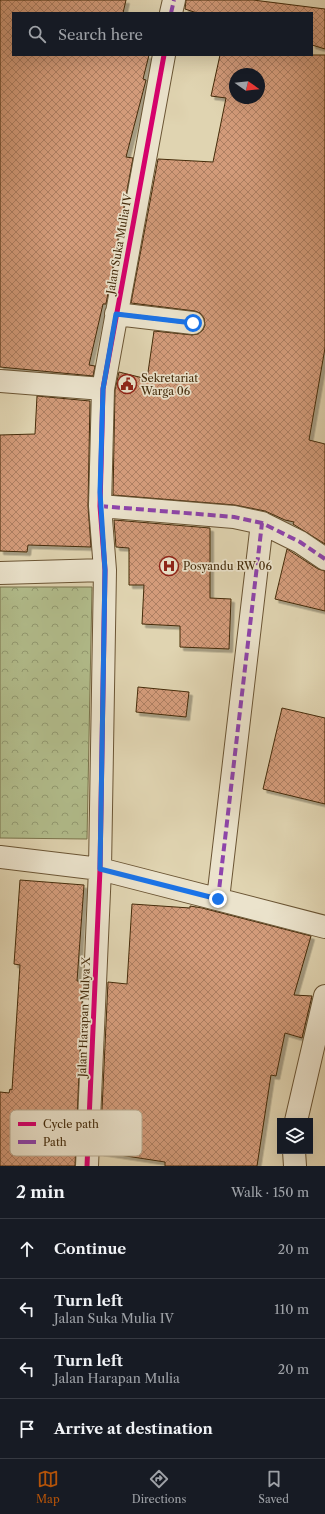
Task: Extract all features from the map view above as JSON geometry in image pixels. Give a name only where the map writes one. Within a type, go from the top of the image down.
[{"type":"street","points":[[171,12],[174,0]]},
{"type":"street","name":"Jalan Suka Mulia IV","points":[[100,869],[105,570],[100,506],[103,389],[164,56]]},
{"type":"street","points":[[116,314],[193,323]]},
{"type":"street","points":[[0,381],[103,389]]},
{"type":"street","points":[[100,506],[234,517],[262,523],[300,542],[325,559]]},
{"type":"street","points":[[218,899],[262,523]]},
{"type":"street","points":[[0,573],[105,570]]},
{"type":"street","points":[[0,857],[100,869],[325,926]]},
{"type":"street","name":"Jalan Harapan Mulya X","points":[[89,1110],[100,869]]},
{"type":"street","points":[[297,1118],[325,996]]},
{"type":"street","points":[[294,1154],[295,1166]]},
{"type":"street","name":"Jalan Harapan Mulya X","points":[[87,1156],[87,1166]]},
{"type":"green space","points":[[0,587],[92,587],[87,839],[0,838]]},
{"type":"building","points":[[0,0],[126,0],[123,12],[12,12],[12,56],[149,56],[143,79],[146,80],[126,157],[133,158],[106,304],[103,304],[89,365],[95,366],[93,376],[0,367]]},
{"type":"building","points":[[186,0],[253,0],[325,9],[325,49],[313,45],[313,12],[194,12],[185,9]]},
{"type":"building","points":[[325,55],[325,348],[309,440],[325,444],[325,544],[293,524],[294,522],[285,520],[265,511],[235,505],[113,495],[115,390],[119,372],[147,379],[154,331],[192,335],[198,334],[203,330],[205,325],[204,318],[200,313],[195,311],[131,303],[158,159],[213,162],[226,98],[211,96],[220,56]]},
{"type":"building","points":[[37,396],[90,401],[88,506],[91,547],[28,545],[27,552],[0,551],[0,435],[35,434]]},
{"type":"building","points":[[114,520],[210,528],[210,598],[231,599],[229,649],[180,647],[180,626],[142,624],[144,585],[129,585],[129,548],[116,547]]},
{"type":"building","points":[[287,549],[318,569],[325,571],[325,611],[275,599]]},
{"type":"building","points":[[138,687],[189,692],[186,717],[136,712]]},
{"type":"building","points":[[282,708],[325,718],[325,804],[263,789]]},
{"type":"building","points":[[20,880],[84,885],[77,981],[83,981],[77,1110],[10,1110],[10,1156],[75,1156],[75,1166],[0,1166],[0,1092],[9,1093],[10,1089],[12,1090],[20,965],[14,964]]},
{"type":"building","points":[[132,904],[190,908],[190,906],[202,908],[311,936],[294,995],[312,996],[302,1038],[285,1033],[276,1076],[271,1075],[257,1166],[165,1166],[165,1162],[126,1156],[142,1156],[142,1110],[102,1110],[108,982],[127,984]]},
{"type":"marked path","points":[[171,12],[174,0]]},
{"type":"marked path","points":[[116,314],[193,323]]},
{"type":"marked path","points":[[100,506],[234,517],[262,523],[300,542],[325,559]]},
{"type":"marked path","points":[[218,899],[262,523]]},
{"type":"cycle path","points":[[89,1110],[100,869],[105,570],[100,506],[103,389],[164,56]]},
{"type":"cycle path","points":[[87,1156],[87,1166]]},
{"type":"place","name":"Sekretariat Warga 06","points":[[127,384]]},
{"type":"place","name":"Posyandu RW 06","points":[[169,566]]},
{"type":"route","points":[[193,323],[116,314],[111,340],[103,389],[100,492],[105,570],[100,869],[218,899]]}]
